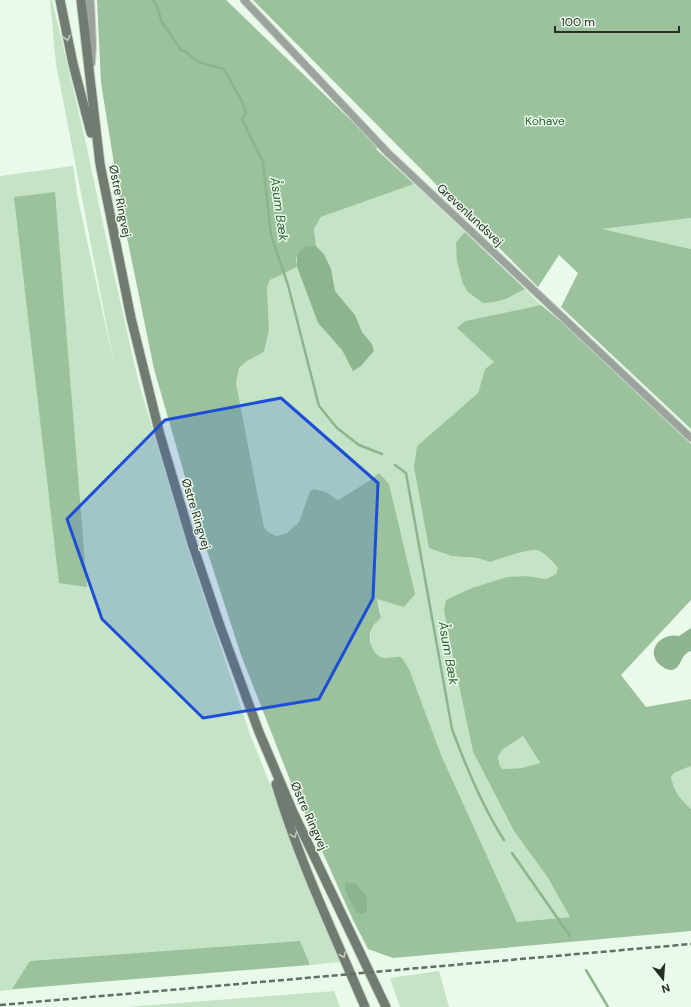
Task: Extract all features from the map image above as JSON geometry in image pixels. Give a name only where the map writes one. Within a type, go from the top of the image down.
[{"type":"main road","points":[[60,0],[73,64],[100,164]]},
{"type":"main road","name":"Østre Ringvej","points":[[81,0],[100,164],[131,318],[160,435],[194,550],[259,732],[293,812],[386,1007]]},
{"type":"main road","points":[[259,732],[282,805],[313,886],[365,1007]]},
{"type":"street","points":[[90,0],[92,44],[90,78]]},
{"type":"street","name":"Grevenlundsvej","points":[[244,0],[388,153],[691,438]]},
{"type":"highlighted area","points":[[281,398],[378,483],[373,598],[319,699],[203,718],[102,619],[67,519],[165,420]]},
{"type":"shaded area","points":[[50,0],[52,0],[85,139],[138,380],[191,559],[249,731],[340,962],[310,965],[309,962],[305,962],[0,991],[0,176],[73,166],[78,199],[115,369],[56,64]]},
{"type":"shaded area","points":[[414,184],[465,232],[456,242],[506,299],[525,289],[541,305],[465,321],[458,328],[494,362],[485,369],[478,393],[417,446],[452,556],[477,558],[490,562],[536,550],[545,555],[558,568],[556,574],[546,579],[527,576],[444,611],[473,752],[514,831],[548,878],[571,917],[517,922],[442,757],[418,693],[397,657],[381,658],[376,654],[371,646],[371,630],[381,613],[377,598],[379,473],[338,500],[319,489],[310,491],[299,522],[287,533],[277,536],[268,532],[264,527],[236,383],[239,368],[247,361],[264,352],[269,330],[267,287],[270,280],[297,267],[318,323],[342,350],[351,366],[361,366],[374,351],[372,344],[362,332],[355,315],[335,291],[324,254],[316,246],[314,229],[321,217]]},
{"type":"shaded area","points":[[691,218],[691,249],[601,229]]},
{"type":"shaded area","points":[[307,246],[316,246],[324,254],[331,269],[335,291],[355,315],[362,332],[372,344],[374,351],[361,366],[353,371],[342,350],[318,323],[297,267],[298,254]]},
{"type":"shaded area","points":[[691,628],[691,651],[685,655],[678,667],[671,670],[665,668],[657,662],[654,656],[654,650],[660,641],[665,637],[679,636]]},
{"type":"shaded area","points":[[523,736],[540,764],[522,768],[503,769],[500,766],[498,756],[502,750]]},
{"type":"shaded area","points":[[691,766],[691,809],[678,795],[671,777],[674,773]]},
{"type":"shaded area","points":[[345,882],[356,884],[367,897],[367,912],[362,914],[356,912],[345,890]]},
{"type":"shaded area","points":[[439,971],[449,1007],[400,1007],[390,978]]},
{"type":"shaded area","points":[[334,991],[340,1007],[128,1007]]},
{"type":"green space","points":[[97,0],[226,0],[379,147],[376,149],[414,184],[321,217],[314,229],[316,246],[307,246],[296,258],[297,267],[270,280],[267,287],[269,330],[264,352],[247,361],[239,368],[236,383],[264,527],[268,532],[277,536],[287,533],[299,522],[310,491],[321,490],[338,500],[379,473],[389,484],[415,594],[404,607],[377,599],[381,618],[375,623],[371,630],[370,643],[374,651],[380,657],[402,658],[409,669],[442,757],[517,922],[570,917],[548,878],[514,831],[473,752],[444,611],[446,600],[472,588],[507,577],[527,576],[546,579],[556,574],[558,568],[545,555],[536,550],[490,562],[477,558],[452,556],[429,548],[414,467],[417,446],[478,393],[485,369],[494,362],[457,328],[465,321],[541,305],[571,330],[691,444],[691,600],[621,675],[646,707],[691,699],[691,766],[674,773],[671,777],[678,795],[691,809],[691,931],[393,958],[368,949],[353,920],[290,780],[241,655],[200,529],[154,369],[122,213],[101,83]],"holes":[[[523,736],[540,763],[522,768],[503,769],[500,766],[498,757],[502,750]]]},
{"type":"green space","name":"Kohave","points":[[253,0],[691,0],[691,218],[602,229],[691,249],[691,429],[561,307],[578,273],[559,255],[538,287]]},
{"type":"green space","points":[[55,192],[87,587],[59,583],[14,197]]},
{"type":"green space","points":[[465,232],[525,289],[506,299],[483,303],[468,292],[463,284],[457,261],[456,242]]},
{"type":"green space","points":[[300,941],[310,965],[12,989],[30,961]]},
{"type":"waterway","name":"Åsum Bæk","points":[[153,0],[156,4],[162,22],[181,50],[186,52],[198,62],[224,69],[242,101],[246,113],[242,119],[263,162],[271,235],[288,285],[319,406],[337,428],[359,445],[382,454]]},
{"type":"waterway","name":"Åsum Bæk","points":[[395,465],[406,473],[452,729],[475,786],[504,840]]},
{"type":"waterway","name":"Åsum Bæk","points":[[512,853],[570,936]]},
{"type":"waterway","name":"Åsum Bæk","points":[[586,970],[608,1007]]},
{"type":"railway","points":[[0,1005],[691,944]]}]
